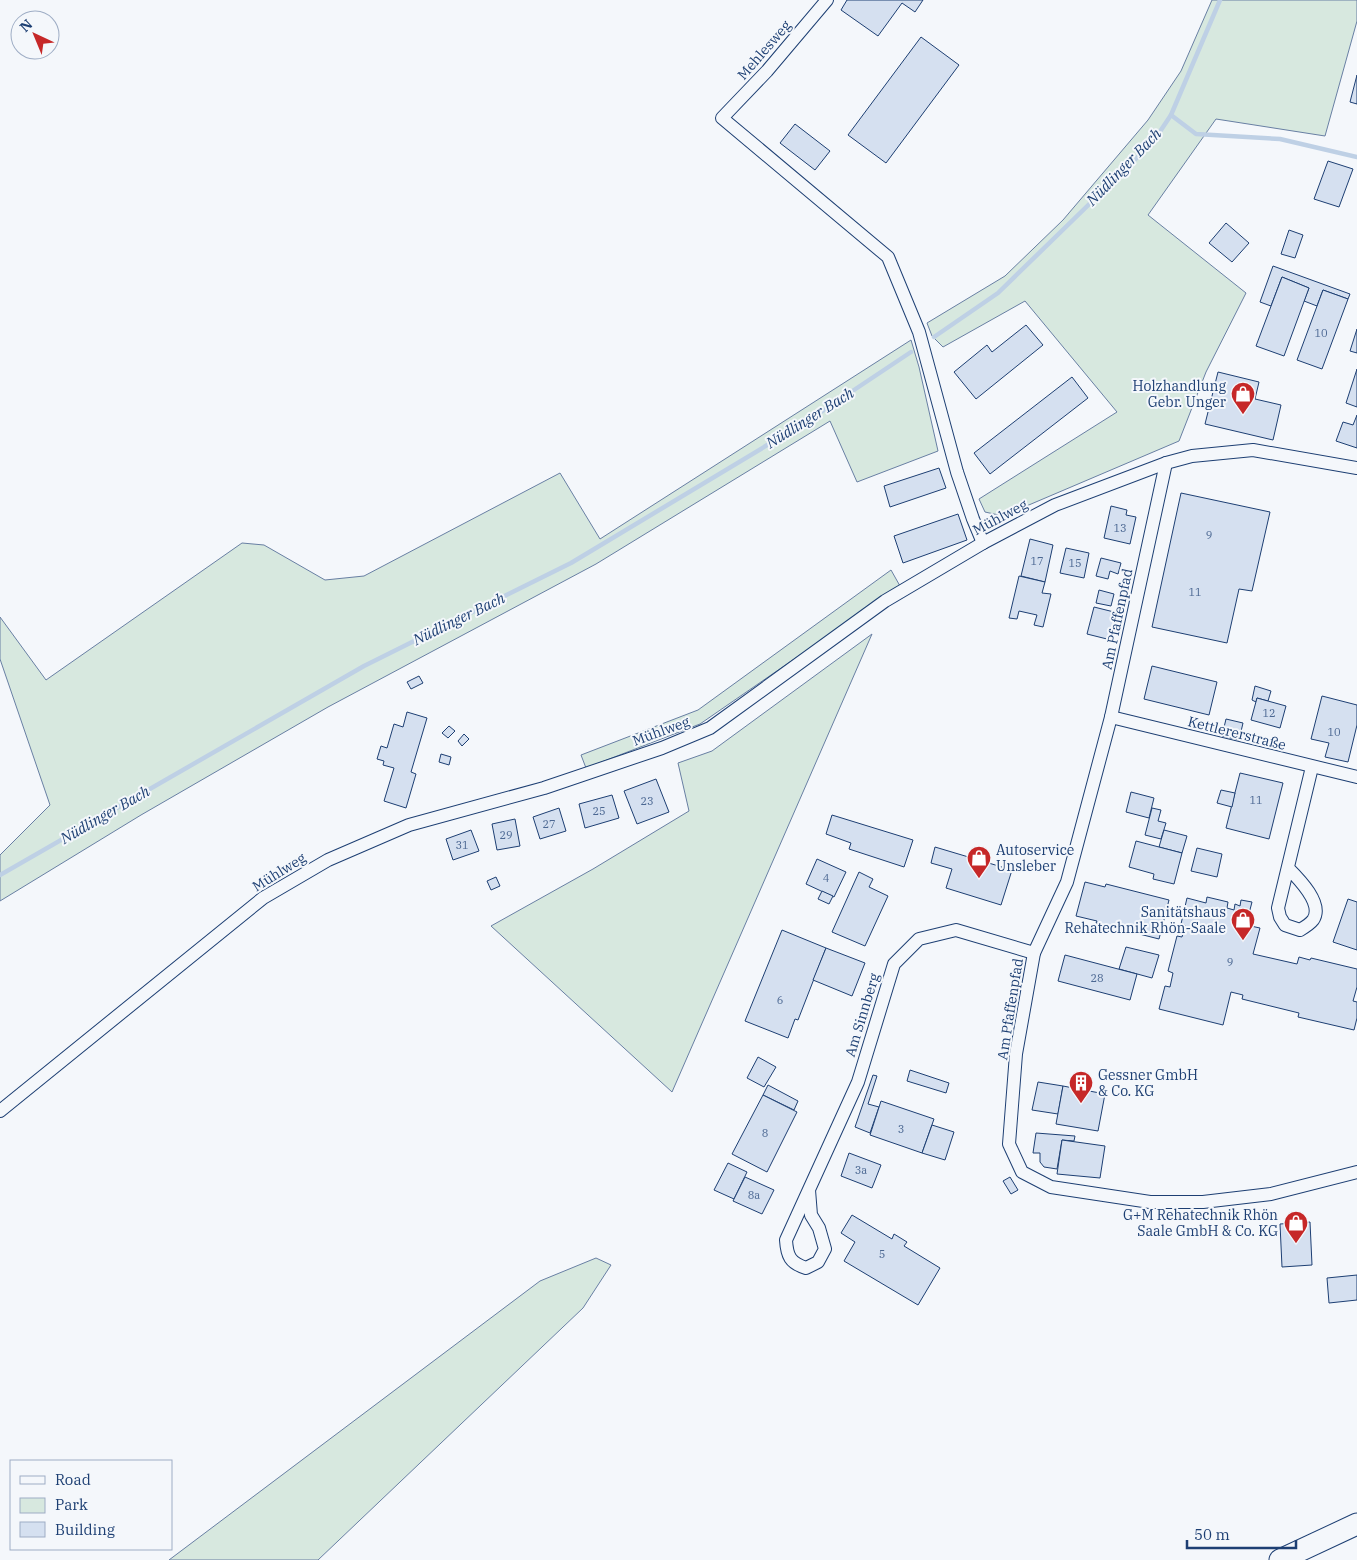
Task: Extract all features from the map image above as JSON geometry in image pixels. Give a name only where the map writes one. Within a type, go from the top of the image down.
[{"type":"main road","points":[[1280,1560],[1357,1524]]},
{"type":"street","name":"Mehlesweg","points":[[827,0],[767,71],[722,118],[888,257],[919,332],[957,472],[983,543]]},
{"type":"street","name":"Mühlweg","points":[[0,1111],[264,898],[328,860],[409,825],[544,788],[662,748],[710,728],[885,602],[983,543],[1056,505],[1166,463],[1192,456],[1253,450],[1357,468]]},
{"type":"street","name":"Am Pfaffenpfad","points":[[1166,463],[1111,717],[1067,882],[1034,953],[1016,1054],[1009,1144],[1022,1172],[1051,1187],[1150,1202],[1203,1202],[1271,1194],[1357,1172]]},
{"type":"street","name":"Kettlererstraße","points":[[1111,717],[1357,777]]},
{"type":"street","points":[[1288,868],[1312,767]]},
{"type":"street","name":"Am Sinnberg","points":[[809,1190],[811,1215],[819,1228],[825,1249],[818,1262],[806,1268],[796,1265],[787,1254],[786,1240],[858,1082],[894,964],[919,939],[956,930],[1034,953]]},
{"type":"green space","points":[[1212,0],[1357,0],[1357,21],[1325,136],[1216,119],[1148,215],[1246,293],[1206,372],[1179,441],[1003,516],[985,512],[979,499],[1117,412],[1025,301],[943,347],[932,336],[927,323],[1005,276],[1063,220],[1148,120],[1181,71]]},
{"type":"green space","points":[[911,340],[938,451],[857,482],[830,421],[596,564],[328,707],[141,815],[0,901],[0,855],[50,805],[0,659],[0,617],[46,680],[242,543],[264,545],[325,580],[364,576],[560,473],[600,539]]},
{"type":"green space","points":[[891,570],[900,586],[700,724],[586,768],[581,755],[698,710]]},
{"type":"green space","points":[[872,634],[672,1092],[491,926],[593,869],[689,811],[678,763],[712,751]]},
{"type":"green space","points":[[596,1258],[611,1265],[583,1308],[318,1560],[169,1560],[540,1281]]},
{"type":"building","points":[[847,0],[923,0],[915,12],[902,3],[878,36],[841,10]]},
{"type":"building","points":[[921,37],[959,65],[886,163],[848,135]]},
{"type":"building","points":[[1357,75],[1357,104],[1350,102]]},
{"type":"building","points":[[795,124],[830,151],[815,170],[780,143]]},
{"type":"building","points":[[1328,161],[1353,169],[1339,207],[1314,199]]},
{"type":"building","points":[[1226,223],[1249,243],[1232,262],[1209,243]]},
{"type":"building","points":[[1289,230],[1303,235],[1295,258],[1281,254]]},
{"type":"building","points":[[1273,266],[1350,294],[1348,299],[1323,290],[1317,306],[1304,301],[1309,288],[1282,277],[1271,306],[1260,302]]},
{"type":"building","points":[[1282,277],[1309,288],[1284,356],[1256,346]]},
{"type":"building","points":[[1323,290],[1348,299],[1322,369],[1297,360]]},
{"type":"building","points":[[1026,325],[1043,345],[976,399],[954,372],[987,345],[992,352]]},
{"type":"building","points":[[1357,329],[1357,353],[1350,351]]},
{"type":"building","points":[[1357,369],[1357,407],[1346,403]]},
{"type":"building","name":"Holzhandlung Gebr. Unger","points":[[1218,372],[1259,382],[1255,399],[1281,405],[1273,440],[1205,424]]},
{"type":"building","points":[[1072,377],[1088,398],[990,474],[974,453]]},
{"type":"building","points":[[1357,415],[1357,448],[1336,441],[1343,422],[1353,425]]},
{"type":"building","points":[[939,468],[946,488],[890,507],[884,486]]},
{"type":"building","points":[[1181,493],[1270,512],[1252,591],[1239,589],[1227,643],[1152,627]]},
{"type":"building","points":[[1111,506],[1127,510],[1126,515],[1136,517],[1130,544],[1104,538]]},
{"type":"building","points":[[958,514],[967,540],[903,563],[894,536]]},
{"type":"building","points":[[1030,539],[1053,545],[1045,582],[1021,576]]},
{"type":"building","points":[[1066,548],[1089,553],[1084,578],[1060,573]]},
{"type":"building","points":[[1101,558],[1121,563],[1118,574],[1110,571],[1108,579],[1096,576]]},
{"type":"building","points":[[1019,576],[1045,582],[1042,593],[1051,594],[1043,627],[1034,625],[1037,615],[1019,611],[1017,619],[1009,618]]},
{"type":"building","points":[[1099,590],[1114,594],[1111,606],[1096,603]]},
{"type":"building","points":[[1094,607],[1118,613],[1111,640],[1087,634]]},
{"type":"building","points":[[1152,666],[1217,682],[1209,715],[1144,699]]},
{"type":"building","points":[[419,676],[423,683],[411,689],[407,682]]},
{"type":"building","points":[[1255,686],[1271,691],[1268,701],[1257,698],[1256,702],[1252,700]]},
{"type":"building","points":[[1322,696],[1357,705],[1357,725],[1348,762],[1325,757],[1329,743],[1311,739]]},
{"type":"building","points":[[1257,698],[1286,706],[1280,728],[1251,720]]},
{"type":"building","points":[[407,712],[427,718],[411,772],[416,774],[406,808],[384,801],[394,768],[383,765],[384,761],[377,759],[381,746],[387,748],[394,724],[403,727]]},
{"type":"building","points":[[1226,719],[1243,723],[1239,740],[1222,736]]},
{"type":"building","points":[[449,726],[455,731],[448,738],[442,733]]},
{"type":"building","points":[[464,734],[469,739],[462,746],[458,741]]},
{"type":"building","points":[[441,754],[451,757],[449,765],[439,762]]},
{"type":"building","points":[[1240,773],[1283,783],[1269,839],[1226,828]]},
{"type":"building","points":[[656,779],[669,812],[637,824],[624,791]]},
{"type":"building","points":[[1221,790],[1235,793],[1232,807],[1217,803]]},
{"type":"building","points":[[1131,792],[1154,798],[1149,818],[1126,812]]},
{"type":"building","points":[[612,795],[619,818],[585,828],[579,804]]},
{"type":"building","points":[[559,808],[566,831],[540,839],[533,817]]},
{"type":"building","points":[[1152,808],[1161,810],[1158,821],[1166,823],[1161,839],[1145,835]]},
{"type":"building","points":[[832,815],[913,840],[904,867],[849,849],[851,843],[826,834]]},
{"type":"building","points":[[515,819],[520,846],[497,850],[492,824]]},
{"type":"building","points":[[471,830],[479,851],[453,860],[446,839]]},
{"type":"building","points":[[1164,830],[1187,836],[1182,853],[1159,847]]},
{"type":"building","points":[[1136,841],[1182,853],[1174,884],[1153,879],[1154,874],[1129,867]]},
{"type":"building","name":"Autoservice Unsleber","points":[[935,847],[1012,870],[1001,905],[946,888],[952,869],[931,863]]},
{"type":"building","points":[[1197,848],[1222,854],[1217,877],[1191,871]]},
{"type":"building","points":[[817,859],[846,872],[834,897],[806,884]]},
{"type":"building","points":[[859,872],[873,879],[869,887],[888,896],[865,946],[832,932]]},
{"type":"building","points":[[496,877],[500,886],[491,890],[487,881]]},
{"type":"building","points":[[1085,882],[1105,887],[1106,884],[1169,900],[1159,939],[1076,916]]},
{"type":"building","points":[[822,891],[833,896],[829,904],[818,899]]},
{"type":"building","points":[[1207,897],[1228,902],[1227,908],[1234,910],[1235,904],[1240,906],[1241,900],[1252,902],[1246,925],[1260,928],[1253,954],[1297,964],[1299,957],[1310,960],[1311,958],[1357,969],[1357,987],[1353,1001],[1357,1002],[1357,1018],[1354,1030],[1298,1017],[1299,1013],[1242,999],[1243,995],[1231,992],[1223,1025],[1159,1009],[1165,986],[1170,987],[1173,973],[1168,971],[1177,936],[1182,937],[1185,925],[1181,924],[1187,898],[1206,903]]},
{"type":"building","points":[[1348,899],[1357,902],[1357,950],[1333,942]]},
{"type":"building","points":[[782,930],[826,948],[798,1020],[795,1019],[788,1038],[745,1021]]},
{"type":"building","points":[[1126,947],[1159,955],[1152,978],[1119,969]]},
{"type":"building","points":[[826,948],[865,963],[852,996],[813,980]]},
{"type":"building","points":[[1065,955],[1137,974],[1130,1000],[1058,981]]},
{"type":"building","points":[[758,1057],[776,1067],[764,1087],[747,1078]]},
{"type":"building","points":[[910,1070],[949,1083],[946,1093],[907,1081]]},
{"type":"building","points":[[873,1075],[877,1076],[868,1104],[879,1107],[870,1133],[855,1127]]},
{"type":"building","points":[[1038,1082],[1063,1086],[1058,1114],[1032,1110]]},
{"type":"building","points":[[768,1085],[798,1101],[794,1110],[763,1095]]},
{"type":"building","name":"Gessner GmbH & Co. KG","points":[[1063,1086],[1105,1094],[1098,1131],[1056,1124]]},
{"type":"building","points":[[763,1095],[797,1112],[767,1172],[732,1154]]},
{"type":"building","points":[[881,1101],[934,1119],[922,1153],[870,1135]]},
{"type":"building","points":[[932,1125],[954,1132],[945,1160],[922,1153]]},
{"type":"building","points":[[1036,1133],[1075,1136],[1074,1141],[1062,1140],[1057,1169],[1044,1167],[1040,1162],[1040,1153],[1033,1153]]},
{"type":"building","points":[[1062,1140],[1105,1146],[1100,1178],[1057,1174]]},
{"type":"building","points":[[849,1153],[881,1165],[872,1188],[841,1176]]},
{"type":"building","points":[[728,1163],[747,1172],[734,1199],[714,1190]]},
{"type":"building","points":[[745,1177],[774,1190],[762,1214],[733,1201]]},
{"type":"building","points":[[1010,1177],[1018,1190],[1011,1194],[1003,1181]]},
{"type":"building","points":[[852,1215],[892,1239],[894,1234],[907,1242],[904,1246],[940,1268],[918,1305],[844,1261],[855,1242],[841,1233]]},
{"type":"building","name":"G+M Rehatechnik Rhön Saale GmbH & Co. KG","points":[[1310,1222],[1312,1265],[1282,1267],[1280,1224]]},
{"type":"building","points":[[1357,1275],[1357,1300],[1329,1303],[1327,1278]]},
{"type":"waterway","name":"Nüdlinger Bach","points":[[934,337],[998,293],[1153,142],[1171,115],[1220,0]]},
{"type":"waterway","points":[[1171,115],[1196,134],[1280,139],[1357,157]]},
{"type":"waterway","name":"Nüdlinger Bach","points":[[0,875],[364,666],[571,563],[809,420],[911,352]]},
{"type":"place","name":"Holzhandlung Gebr. Unger","points":[[1243,415]]},
{"type":"place","name":"Autoservice Unsleber","points":[[979,879]]},
{"type":"place","name":"Sanitätshaus Rehatechnik Rhön-Saale","points":[[1243,941]]},
{"type":"place","name":"Gessner GmbH & Co. KG","points":[[1081,1104]]},
{"type":"place","name":"G+M Rehatechnik Rhön Saale GmbH & Co. KG","points":[[1296,1244]]}]
